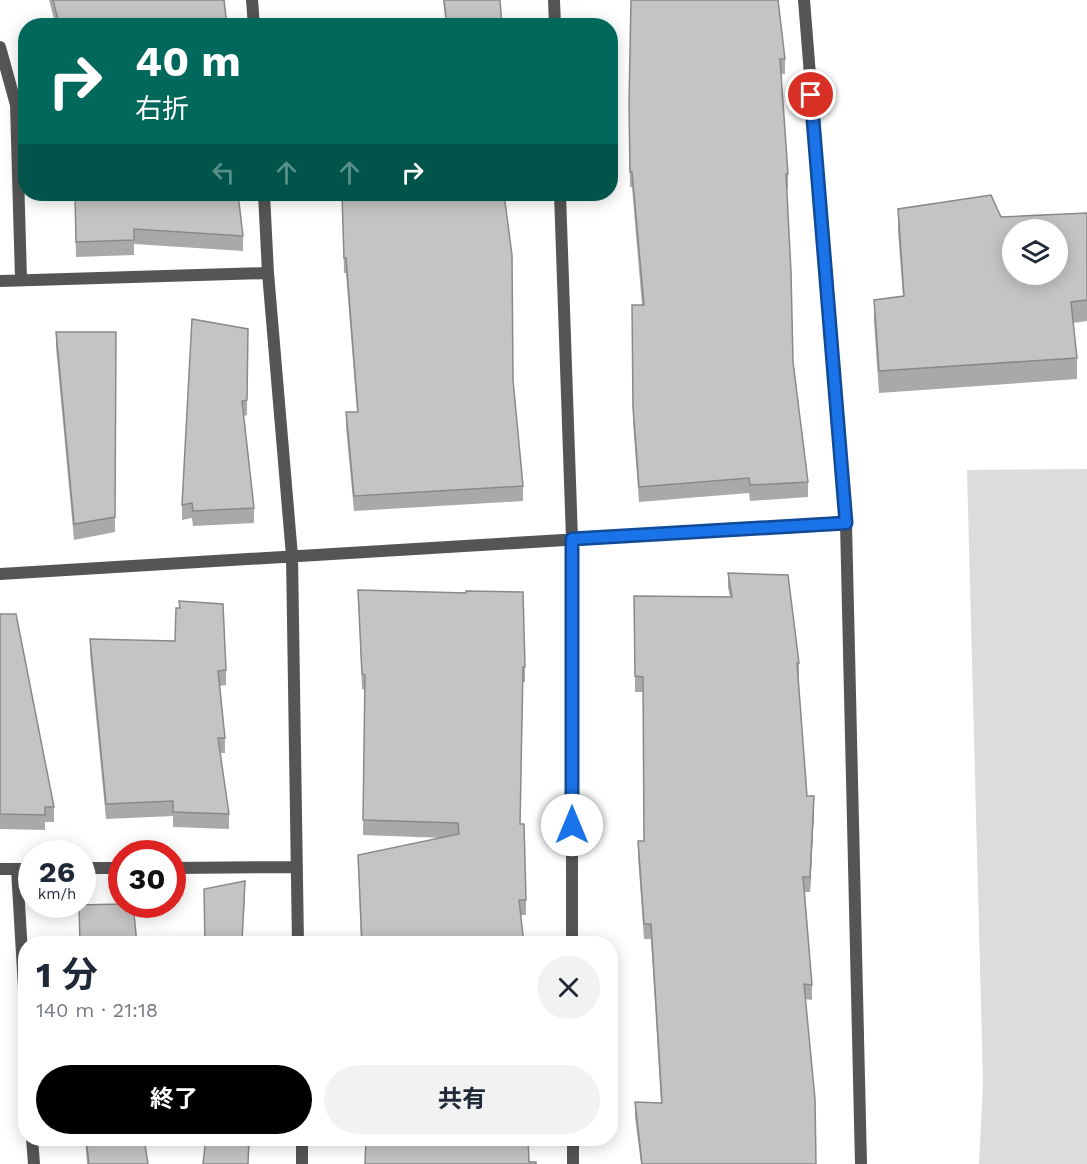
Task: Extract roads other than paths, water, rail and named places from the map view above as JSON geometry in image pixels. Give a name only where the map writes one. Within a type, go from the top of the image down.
[{"type":"street","points":[[252,0],[253,18]]},
{"type":"street","points":[[554,0],[555,18]]},
{"type":"street","points":[[804,0],[846,523],[861,1164]]},
{"type":"street","points":[[0,48],[16,105],[18,175]]},
{"type":"street","points":[[19,201],[21,279]]},
{"type":"street","points":[[264,201],[268,273],[292,556],[298,936]]},
{"type":"street","points":[[561,201],[572,539],[572,936]]},
{"type":"street","points":[[0,280],[268,273]]},
{"type":"street","points":[[0,574],[846,523]]},
{"type":"street","points":[[186,868],[297,867]]},
{"type":"street","points":[[0,869],[17,869],[21,936]]},
{"type":"street","points":[[33,1146],[34,1164]]},
{"type":"street","points":[[302,1146],[302,1164]]},
{"type":"street","points":[[573,1146],[573,1164]]}]
